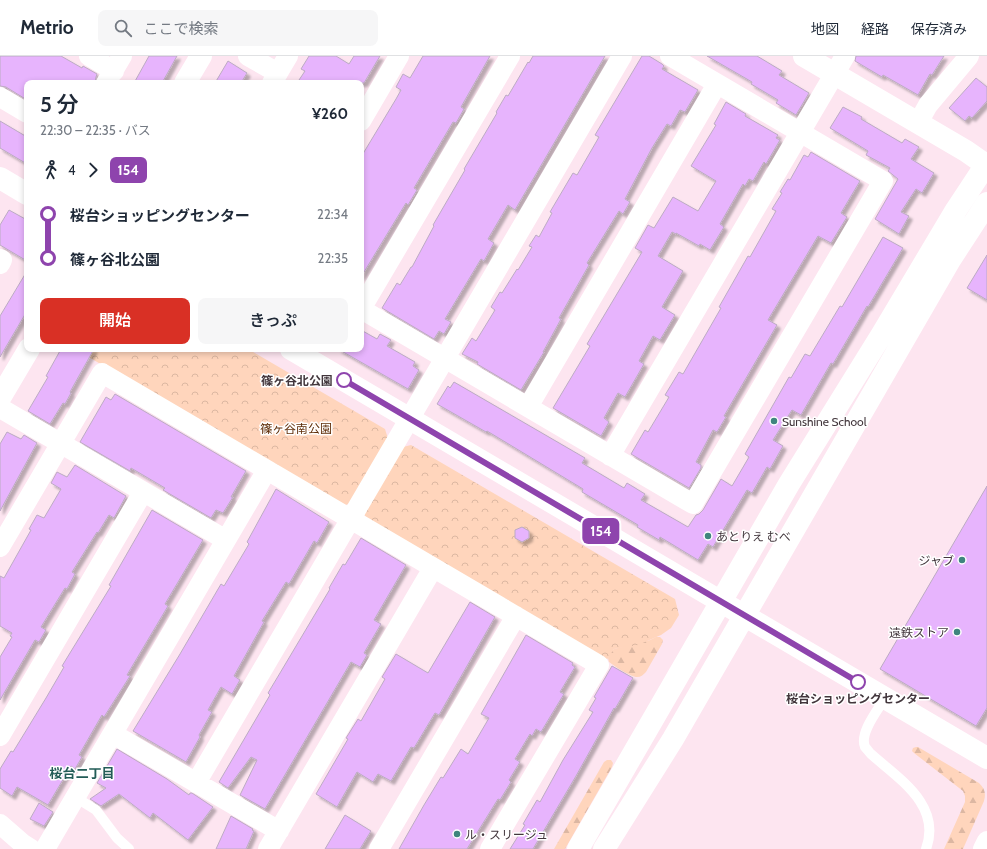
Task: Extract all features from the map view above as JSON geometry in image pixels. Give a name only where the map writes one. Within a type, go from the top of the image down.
[{"type":"street","points":[[89,56],[114,70]]},
{"type":"street","points":[[187,80],[201,56]]},
{"type":"street","points":[[248,56],[275,78],[288,56]]},
{"type":"street","points":[[364,116],[399,56]]},
{"type":"street","points":[[364,304],[510,56]]},
{"type":"street","points":[[196,783],[622,56]]},
{"type":"street","points":[[364,311],[693,504],[883,181],[670,56]]},
{"type":"street","points":[[578,849],[789,484],[882,334],[956,210],[986,164],[969,152],[918,123],[840,65],[804,56]]},
{"type":"street","points":[[918,123],[928,105],[969,56]]},
{"type":"street","points":[[610,456],[840,65]]},
{"type":"street","points":[[528,407],[717,84]]},
{"type":"street","points":[[0,97],[24,111]]},
{"type":"street","points":[[0,178],[24,192]]},
{"type":"street","points":[[604,849],[673,739],[950,260],[987,203]]},
{"type":"street","points":[[0,259],[2,260],[0,264]]},
{"type":"street","points":[[0,398],[27,352]]},
{"type":"street","points":[[296,352],[987,758]]},
{"type":"street","points":[[0,547],[102,373],[598,665],[490,849]]},
{"type":"street","points":[[0,408],[226,540]]},
{"type":"street","points":[[45,849],[267,470]]},
{"type":"street","points":[[0,736],[143,492]]},
{"type":"street","points":[[268,849],[433,568]]},
{"type":"street","points":[[379,849],[516,616]]},
{"type":"street","points":[[113,734],[279,831]]},
{"type":"street","points":[[0,824],[31,849]]},
{"type":"street","points":[[984,849],[987,841]]},
{"type":"lane","points":[[885,698],[864,736],[865,746],[871,754],[914,793],[924,807],[930,830],[929,842],[926,849]]},
{"type":"lane","points":[[75,797],[96,810],[117,838],[129,849]]},
{"type":"green space","name":"篠ヶ谷南公園","points":[[80,352],[253,352],[385,429],[389,442],[352,503],[342,506]]},
{"type":"green space","points":[[411,445],[675,599],[679,615],[671,628],[661,635],[638,645],[614,649],[606,661],[366,520],[363,509],[399,448]]},
{"type":"green space","points":[[660,637],[663,640],[662,644],[646,672],[641,676],[637,677],[631,675],[618,669],[609,662],[609,654],[614,649],[650,640]]},
{"type":"green space","points":[[916,747],[979,783],[984,789],[984,801],[963,849],[944,849],[965,802],[963,791],[914,753],[912,751],[913,748]]},
{"type":"green space","points":[[611,760],[613,763],[612,767],[565,849],[554,849],[604,762]]},
{"type":"building","points":[[0,56],[61,56],[82,68],[83,66],[97,74],[96,80],[24,80],[24,98],[6,87],[0,86]]},
{"type":"building","points":[[149,56],[177,56],[164,80],[136,80]]},
{"type":"building","points":[[309,56],[336,56],[349,64],[354,56],[380,56],[364,83],[364,80],[299,80],[305,71],[301,69]]},
{"type":"building","points":[[423,56],[490,56],[461,107],[464,109],[456,123],[453,122],[414,188],[417,190],[408,205],[406,203],[364,272],[364,152],[401,90],[396,87],[403,74],[410,78]]},
{"type":"building","points":[[533,56],[605,56],[515,210],[508,205],[488,239],[494,243],[484,261],[481,259],[445,319],[451,322],[444,334],[439,331],[434,339],[382,308],[397,283],[400,285],[412,267],[434,226],[433,225],[497,113],[496,112]]},
{"type":"building","points":[[642,56],[649,56],[664,66],[662,69],[698,90],[685,112],[680,110],[671,126],[667,124],[652,148],[625,199],[630,202],[623,214],[619,211],[587,263],[589,265],[559,318],[561,319],[544,352],[521,390],[477,364],[478,362],[462,354],[472,338],[476,341],[495,310],[491,307],[500,292],[502,293],[517,269],[518,270],[532,247],[529,246],[536,235],[539,237],[552,213],[550,212],[573,173],[577,175],[599,137],[595,135]]},
{"type":"building","points":[[707,56],[757,56],[782,71],[779,75],[809,93],[796,115],[776,103],[778,100],[751,84],[752,82]]},
{"type":"building","points":[[856,56],[944,56],[932,75],[930,74],[918,95],[883,75],[882,77],[855,61]]},
{"type":"building","points":[[228,61],[247,73],[243,80],[217,80]]},
{"type":"building","points":[[976,78],[987,87],[987,101],[972,118],[969,116],[965,121],[949,108]]},
{"type":"building","points":[[726,102],[746,114],[745,116],[778,135],[776,138],[780,140],[766,164],[764,162],[753,181],[749,179],[745,186],[743,184],[720,224],[724,227],[710,250],[672,232],[658,256],[683,271],[662,307],[675,315],[660,340],[653,336],[639,361],[644,364],[625,397],[618,393],[604,418],[609,422],[601,436],[553,408],[590,346],[587,344],[642,252],[635,248],[648,225],[654,228],[673,197],[698,211],[716,181],[691,166],[716,125],[714,124]]},
{"type":"building","points":[[843,107],[862,117],[861,119],[902,143],[905,139],[919,147],[911,159],[934,173],[922,193],[916,189],[901,212],[909,216],[899,234],[875,219],[898,179],[888,171],[890,168],[866,155],[868,151],[830,128]]},
{"type":"building","points":[[0,121],[24,135],[24,162],[0,148]]},
{"type":"building","points":[[811,152],[860,181],[841,213],[847,217],[831,243],[818,236],[768,320],[777,325],[724,416],[726,417],[717,432],[713,430],[696,462],[701,465],[701,468],[689,488],[631,454],[645,430],[648,432],[669,397],[665,395],[679,372],[683,374],[721,308],[719,307],[776,211],[772,209],[782,193],[780,192],[788,179],[790,180],[804,155],[808,157]]},
{"type":"building","points":[[9,210],[24,218],[24,259],[0,245],[0,225]]},
{"type":"building","points":[[883,237],[903,248],[833,364],[831,363],[801,415],[792,410],[773,440],[783,446],[770,469],[767,467],[752,493],[747,490],[713,547],[708,544],[698,560],[660,537],[659,540],[637,527],[638,525],[582,492],[583,489],[487,431],[486,432],[437,404],[448,386],[450,388],[454,382],[585,458],[582,463],[624,488],[627,483],[645,494],[641,500],[688,527],[696,515],[703,510],[721,479],[732,486],[749,457],[745,454],[789,377],[791,378],[805,354],[810,356],[840,306],[842,307]]},
{"type":"building","points":[[987,255],[987,300],[967,288]]},
{"type":"building","points":[[24,276],[24,316],[0,357],[0,316]]},
{"type":"building","points":[[364,332],[377,339],[380,334],[391,340],[387,346],[415,362],[413,366],[419,370],[408,389],[343,352],[364,352]]},
{"type":"building","points":[[59,352],[92,352],[65,404],[63,403],[50,424],[28,411],[48,377],[46,376]]},
{"type":"building","points":[[115,394],[246,471],[223,513],[216,510],[211,518],[163,490],[165,488],[131,468],[130,471],[80,442],[106,397],[111,400]]},
{"type":"building","points":[[7,432],[21,439],[24,435],[37,443],[0,511],[0,444]]},
{"type":"building","points":[[75,465],[126,496],[114,518],[109,515],[72,572],[75,574],[67,589],[65,588],[41,627],[46,630],[39,642],[35,640],[0,700],[0,657],[12,637],[10,636],[12,633],[0,626],[0,576],[4,578],[31,530],[29,529],[37,515],[44,518],[61,489],[51,483],[57,472],[67,477]]},
{"type":"building","points":[[987,486],[987,708],[976,726],[880,669]]},
{"type":"building","points":[[276,489],[329,522],[317,543],[314,541],[289,584],[286,582],[262,621],[264,622],[234,676],[240,680],[232,694],[221,687],[208,710],[212,712],[186,762],[133,731],[221,584],[224,586],[249,544],[247,542]]},
{"type":"building","points":[[152,510],[203,540],[165,604],[168,606],[127,675],[130,676],[104,717],[102,715],[79,755],[82,757],[75,769],[71,766],[48,805],[17,787],[12,796],[0,788],[0,769],[11,751],[13,752],[46,698],[64,667],[62,666],[111,586],[109,585]]},
{"type":"building","points":[[522,527],[529,531],[529,538],[522,542],[515,538],[515,530]]},
{"type":"building","points":[[361,538],[406,565],[374,620],[381,624],[364,653],[367,655],[360,667],[351,662],[265,809],[240,795],[257,760],[251,757],[228,788],[219,782],[270,695],[268,693],[330,589],[329,588]]},
{"type":"building","points":[[470,602],[495,617],[439,715],[435,713],[414,748],[411,747],[391,781],[378,774],[373,782],[357,772],[337,807],[316,794],[348,739],[346,738],[358,719],[361,721],[385,679],[382,677],[396,654],[428,673]]},
{"type":"building","points":[[526,635],[573,663],[572,665],[575,667],[560,692],[564,694],[541,732],[536,729],[532,736],[530,734],[515,759],[520,762],[509,780],[511,782],[500,800],[498,799],[467,849],[399,849],[441,777],[443,778],[461,749],[468,754],[489,718],[481,714]]},
{"type":"building","points":[[612,666],[633,678],[615,709],[614,708],[533,849],[510,849],[525,825],[523,824],[537,800],[540,802],[563,760],[593,712],[589,710],[596,698],[594,697]]},
{"type":"building","points":[[117,749],[167,779],[189,795],[192,793],[213,807],[188,840],[153,813],[150,818],[119,794],[101,806],[90,799],[106,788],[97,783]]},
{"type":"building","points":[[39,803],[53,812],[44,826],[30,819]]},
{"type":"building","points":[[345,815],[371,831],[360,849],[325,849]]},
{"type":"building","points":[[231,816],[254,831],[246,849],[216,849]]},
{"type":"bus line","name":"154","points":[[344,380],[858,682]]},
{"type":"place","name":"篠ヶ谷北公園","points":[[344,380]]},
{"type":"place","name":"Sunshine School","points":[[774,421]]},
{"type":"place","name":"あとりえ むべ","points":[[708,536]]},
{"type":"place","name":"ジャブ","points":[[962,560]]},
{"type":"place","name":"遠鉄ストア","points":[[957,632]]},
{"type":"place","name":"桜台ショッピングセンター","points":[[858,682]]},
{"type":"place","name":"ル・スリージュ","points":[[457,834]]},
{"type":"district","name":"桜台二丁目","points":[[82,773]]}]
